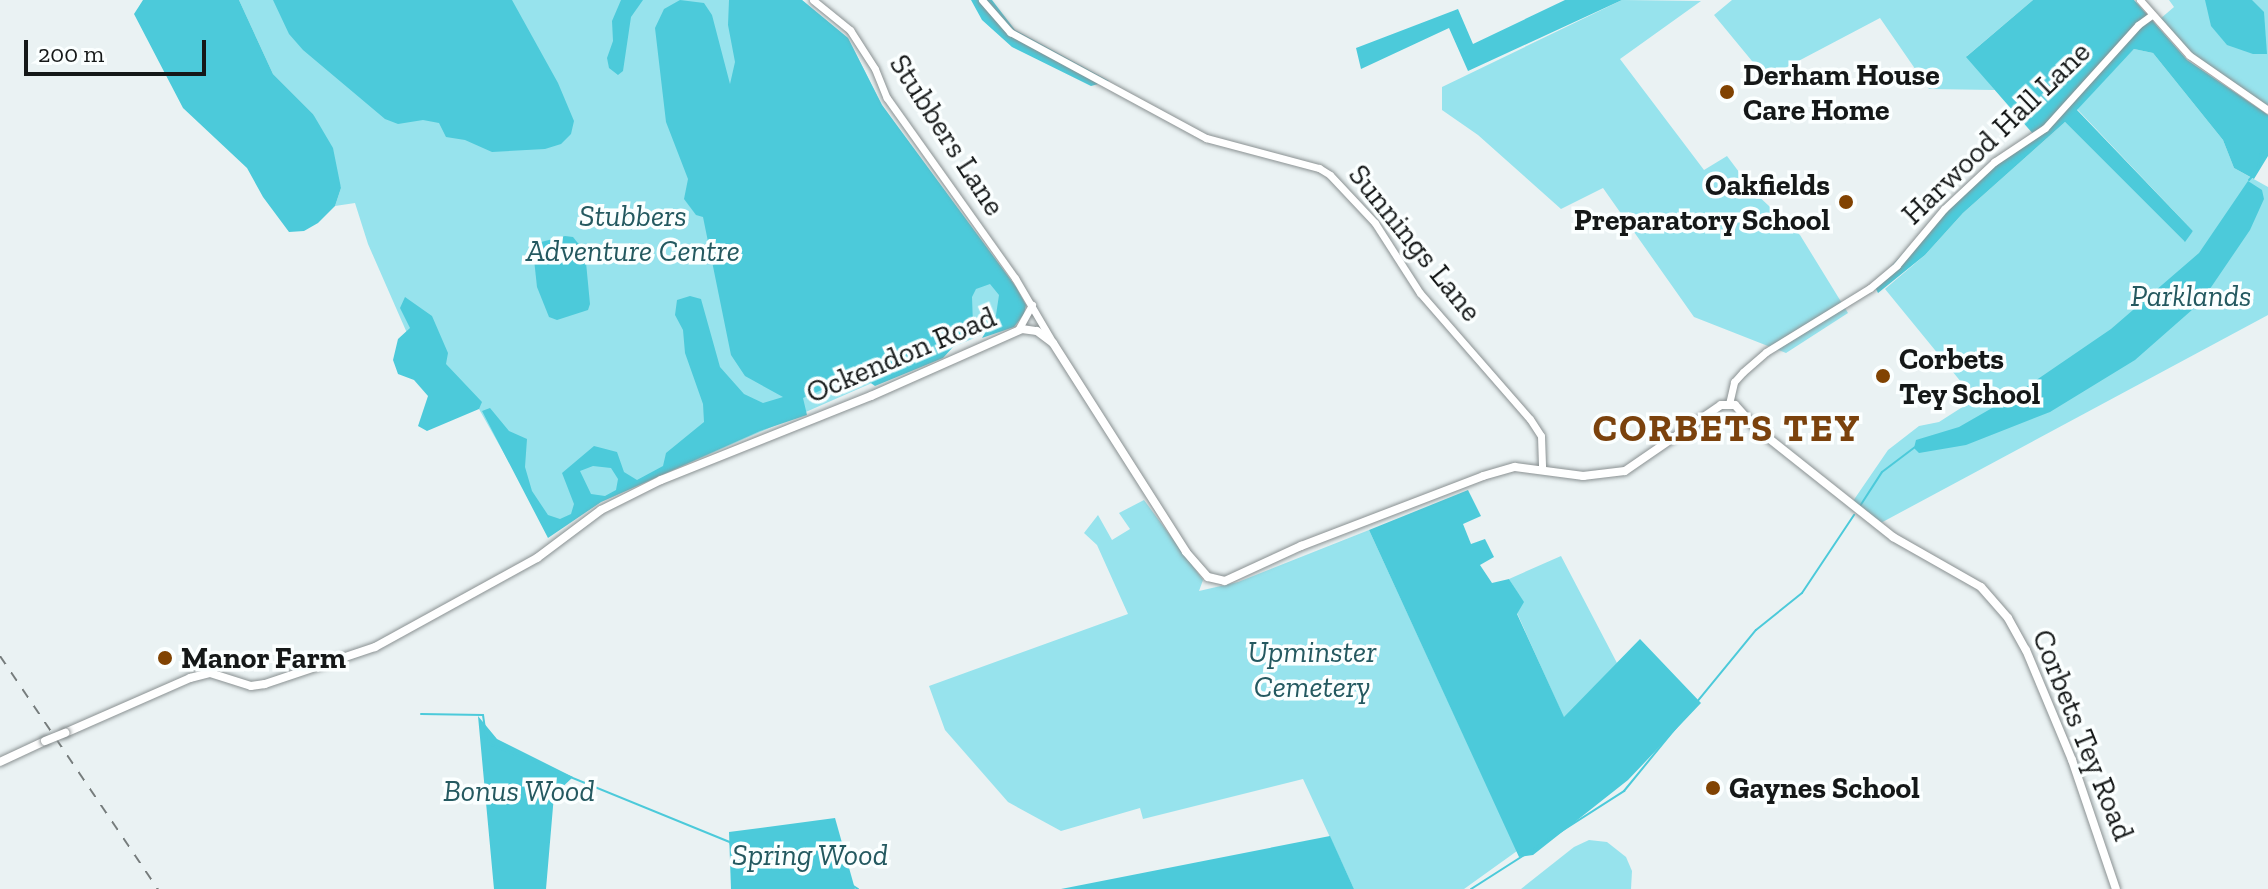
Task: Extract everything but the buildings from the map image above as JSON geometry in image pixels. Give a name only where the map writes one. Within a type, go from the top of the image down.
[{"type":"main road","name":"Ockendon Road","points":[[0,762],[190,678],[210,673],[251,686],[265,684],[375,647],[537,558],[601,510],[661,480],[871,396],[1018,330],[1037,331],[1053,343]]},
{"type":"main road","points":[[1053,343],[1186,552],[1208,577],[1215,580],[1234,579],[1301,546],[1483,476],[1515,467],[1583,476],[1625,471],[1712,410],[1729,404]]},
{"type":"main road","name":"Corbets Tey Road","points":[[1729,404],[1893,537],[1981,587],[1997,605],[2026,650],[2090,806],[2116,889]]},
{"type":"street","name":"Stubbers Lane","points":[[813,0],[850,30],[903,122],[1032,305],[1053,343]]},
{"type":"street","name":"Sunnings Lane","points":[[982,0],[1010,32],[1206,138],[1319,168],[1330,175],[1375,223],[1420,293],[1443,315],[1530,419],[1541,436],[1542,469]]},
{"type":"street","points":[[2140,0],[2189,55],[2268,110]]},
{"type":"street","name":"Harwood Hall Lane","points":[[1729,404],[1734,382],[1743,372],[1766,352],[1870,288],[1897,265],[1944,209],[1994,162],[2045,128],[2138,25],[2152,15]]},
{"type":"street","points":[[1018,330],[1032,305]]},
{"type":"green space","name":"Stubbers Adventure Centre","points":[[239,0],[802,0],[848,38],[882,105],[1020,300],[1006,324],[601,502],[550,535],[479,409],[407,333],[368,244],[355,203],[335,206],[341,188],[313,114],[273,74]]},
{"type":"green space","points":[[1622,0],[1701,1],[1620,59],[1704,170],[1727,156],[1754,192],[1800,235],[1848,313],[1786,353],[1694,317],[1603,188],[1561,209],[1478,135],[1442,110],[1442,87]]},
{"type":"green space","points":[[1732,0],[2033,0],[1967,56],[1995,90],[1929,89],[1880,18],[1766,78],[1714,15]]},
{"type":"green space","points":[[2169,0],[2268,0],[2268,108],[2189,55],[2160,19],[2174,7]]},
{"type":"green space","name":"Parklands","points":[[2134,49],[2153,53],[2223,140],[2234,168],[2268,187],[2268,315],[1877,525],[1851,504],[1888,450],[1919,426],[1939,422],[1975,399],[1885,289],[1925,255],[1963,213],[2065,122],[2184,241],[2193,231],[2077,109]]},
{"type":"green space","name":"Upminster Cemetery","points":[[1144,500],[1203,580],[1199,591],[1238,582],[1369,530],[1517,851],[1464,889],[1354,889],[1303,779],[1143,819],[1140,808],[1061,831],[1008,802],[945,730],[929,686],[1128,614],[1097,545],[1084,533],[1098,515],[1112,540],[1130,529],[1119,513]]},
{"type":"green space","points":[[1561,556],[1617,663],[1564,718],[1517,613],[1523,602],[1509,579]]},
{"type":"green space","points":[[1589,840],[1607,842],[1626,857],[1632,871],[1631,889],[1521,889],[1574,847]]},
{"type":"shaded area","points":[[143,0],[239,0],[273,74],[313,114],[333,148],[341,188],[335,206],[318,223],[304,231],[289,232],[263,197],[247,168],[183,108],[134,14]]},
{"type":"shaded area","points":[[273,0],[512,0],[558,83],[574,121],[571,134],[561,144],[545,149],[492,152],[465,140],[446,137],[439,123],[423,120],[398,124],[385,119],[303,50],[289,34]]},
{"type":"shaded area","points":[[621,0],[643,0],[631,17],[623,71],[618,75],[609,68],[607,58],[613,41],[612,21]]},
{"type":"shaded area","points":[[680,0],[704,3],[712,15],[730,84],[735,62],[728,25],[729,0],[802,0],[848,38],[882,105],[1016,287],[1026,305],[1024,314],[1014,327],[982,338],[996,315],[999,295],[990,284],[976,289],[972,297],[973,325],[943,358],[875,386],[864,378],[866,371],[803,398],[807,415],[760,431],[601,502],[548,538],[482,411],[490,408],[509,431],[527,439],[525,467],[532,491],[548,515],[560,519],[571,514],[574,504],[562,473],[594,446],[617,452],[624,472],[637,480],[663,466],[666,453],[704,422],[703,404],[685,353],[683,330],[675,315],[677,300],[690,296],[701,299],[720,367],[744,394],[763,403],[783,397],[745,376],[731,355],[703,217],[696,215],[684,199],[688,179],[666,122],[655,28],[664,9]],"holes":[[[593,466],[611,468],[618,479],[616,490],[605,496],[591,494],[580,471]]]},
{"type":"shaded area","points":[[971,0],[992,0],[1015,30],[1109,81],[1091,86],[1012,47],[982,20]]},
{"type":"shaded area","points":[[1565,0],[1622,0],[1468,71],[1449,28],[1361,69],[1356,48],[1458,9],[1473,44]]},
{"type":"shaded area","points":[[2033,0],[2134,0],[2187,60],[2268,115],[2268,156],[2254,179],[2234,168],[2223,140],[2153,53],[2134,49],[2077,110],[2193,231],[2185,242],[2065,122],[1963,213],[1925,255],[1878,293],[1874,285],[1944,209],[1994,162],[2034,135],[1966,57]]},
{"type":"shaded area","points":[[2205,0],[2252,0],[2264,12],[2267,54],[2253,54],[2227,45],[2211,26]]},
{"type":"shaded area","points":[[2248,181],[2262,190],[2264,199],[2250,230],[2201,302],[2135,360],[2050,412],[1966,445],[1919,453],[1914,448],[1916,440],[1959,427],[2013,396],[2111,329],[2199,253]]},
{"type":"shaded area","points":[[573,237],[585,252],[590,304],[588,310],[557,320],[549,317],[537,287],[533,250],[537,243]]},
{"type":"shaded area","points":[[405,297],[432,316],[448,353],[446,364],[482,402],[479,409],[427,431],[418,426],[428,396],[414,380],[398,374],[393,360],[398,339],[410,328],[400,308]]},
{"type":"shaded area","points":[[1468,490],[1481,516],[1463,524],[1471,544],[1485,539],[1494,557],[1480,565],[1492,583],[1509,579],[1524,602],[1517,614],[1564,717],[1640,639],[1701,703],[1628,780],[1533,855],[1519,857],[1369,530]]},
{"type":"shaded area","name":"Bonus Wood","points":[[478,716],[497,739],[573,777],[554,795],[546,889],[494,889]]},
{"type":"shaded area","name":"Spring Wood","points":[[835,818],[855,889],[731,889],[729,832]]},
{"type":"shaded area","points":[[1330,836],[1354,889],[1061,889]]},
{"type":"waterway","points":[[2249,180],[2257,171],[2261,153],[2268,145]]},
{"type":"waterway","points":[[1860,506],[1882,472],[1915,447]]},
{"type":"waterway","points":[[1471,889],[1624,791],[1756,630],[1802,593],[1854,515]]},
{"type":"waterway","points":[[421,714],[483,715],[487,743],[730,842],[734,855],[779,872],[827,869],[858,889]]},
{"type":"railway","points":[[0,656],[158,889]]},
{"type":"place","name":"Derham House Care Home","points":[[1727,92]]},
{"type":"place","name":"Oakfields Preparatory School","points":[[1846,202]]},
{"type":"place","name":"Corbets Tey School","points":[[1883,376]]},
{"type":"place","name":"Manor Farm","points":[[165,658]]},
{"type":"place","name":"Gaynes School","points":[[1713,788]]},
{"type":"district","name":"CORBETS TEY","points":[[1727,429]]}]
